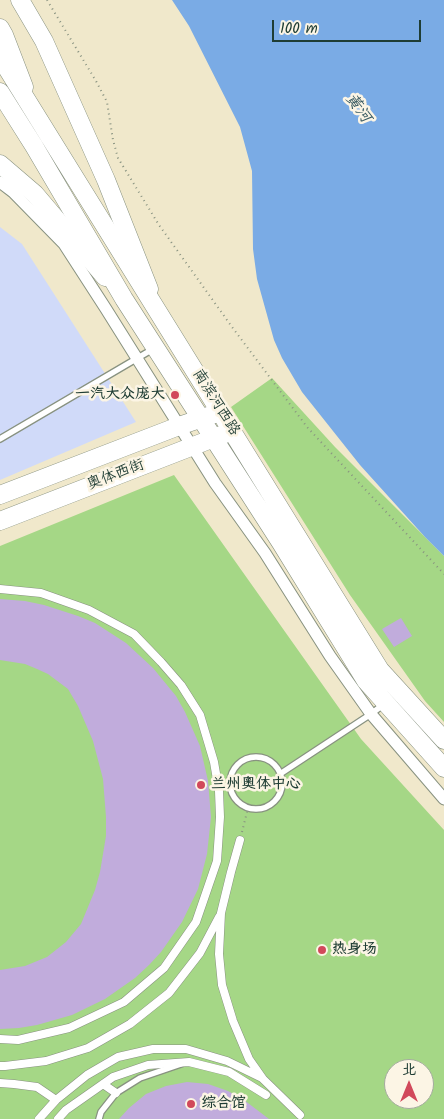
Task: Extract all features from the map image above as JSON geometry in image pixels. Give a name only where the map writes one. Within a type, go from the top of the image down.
[{"type":"main road","points":[[20,0],[44,41],[106,180],[158,312]]},
{"type":"main road","points":[[0,28],[32,108]]},
{"type":"main road","name":"南滨河西路","points":[[0,56],[380,670],[392,696],[444,768]]},
{"type":"main road","name":"南滨河西路","points":[[0,92],[124,299],[366,681],[392,696],[444,740]]},
{"type":"main road","points":[[0,164],[34,194],[124,299]]},
{"type":"main road","name":"奥体西街","points":[[0,495],[220,412]]},
{"type":"main road","name":"奥体西街","points":[[0,521],[232,431]]},
{"type":"street","points":[[0,182],[13,192],[64,244],[214,483],[265,553],[330,656],[372,714],[444,799]]},
{"type":"street","points":[[0,589],[41,593],[88,610],[134,634],[162,662],[181,685],[200,716],[214,762],[220,817],[216,861],[196,922],[164,968],[124,1002],[69,1028],[18,1040],[0,1039]]},
{"type":"street","points":[[240,840],[230,872],[221,912],[219,954],[222,985],[232,1021],[249,1059],[263,1079],[300,1115]]},
{"type":"street","points":[[0,1066],[46,1061],[88,1048],[130,1024],[169,994],[200,954],[221,912]]},
{"type":"street","points":[[39,1119],[56,1100],[86,1075],[118,1057],[153,1049],[186,1049],[194,1051],[227,1061],[263,1079]]},
{"type":"street","points":[[58,1119],[66,1110],[113,1077],[148,1065],[189,1062],[228,1072],[266,1095]]},
{"type":"street","points":[[0,1084],[14,1084],[37,1088],[56,1100]]},
{"type":"street","points":[[103,1084],[116,1093]]},
{"type":"lane","points":[[0,439],[155,348]]},
{"type":"lane","points":[[280,774],[372,714],[392,696]]},
{"type":"lane","points":[[252,758],[269,761],[280,774],[282,782],[278,798],[265,808],[248,808],[235,798],[231,790],[230,782],[236,766],[252,758]]},
{"type":"lane","points":[[218,791],[231,790]]},
{"type":"lane","points":[[99,1119],[101,1112],[116,1093],[140,1078],[189,1062]]},
{"type":"path","points":[[47,0],[107,102],[118,158],[159,225],[307,428],[444,574]]},
{"type":"path","points":[[240,840],[248,808]]},
{"type":"shaded area","points":[[0,227],[22,244],[136,422],[0,480]]},
{"type":"green space","points":[[272,378],[335,447],[444,556],[444,722],[425,701],[350,595],[231,407]]},
{"type":"green space","name":"兰州奥体中心","points":[[174,475],[361,739],[444,830],[444,1119],[0,1119],[0,546]]},
{"type":"water","name":"黄河","points":[[172,0],[444,0],[444,556],[360,465],[302,392],[282,358],[274,340],[257,279],[253,249],[252,171],[240,127],[189,26]]},
{"type":"building","points":[[0,599],[44,605],[95,623],[126,643],[153,668],[176,696],[200,746],[208,781],[211,817],[207,854],[198,889],[182,922],[161,952],[149,965],[135,978],[105,999],[72,1015],[37,1025],[0,1029],[0,970],[25,966],[47,957],[66,942],[81,924],[100,872],[106,836],[106,817],[103,779],[93,741],[78,706],[68,689],[48,674],[37,669],[25,664],[0,660]]},
{"type":"building","points":[[401,618],[412,636],[394,647],[382,629]]},
{"type":"building","name":"综合馆","points":[[187,1082],[208,1084],[228,1091],[244,1100],[269,1119],[119,1119],[146,1094],[166,1086]]},
{"type":"place","name":"一汽大众庞大","points":[[175,395]]},
{"type":"place","name":"兰州奥体中心","points":[[201,785]]},
{"type":"place","name":"热身场","points":[[322,950]]},
{"type":"place","name":"综合馆","points":[[191,1104]]}]
